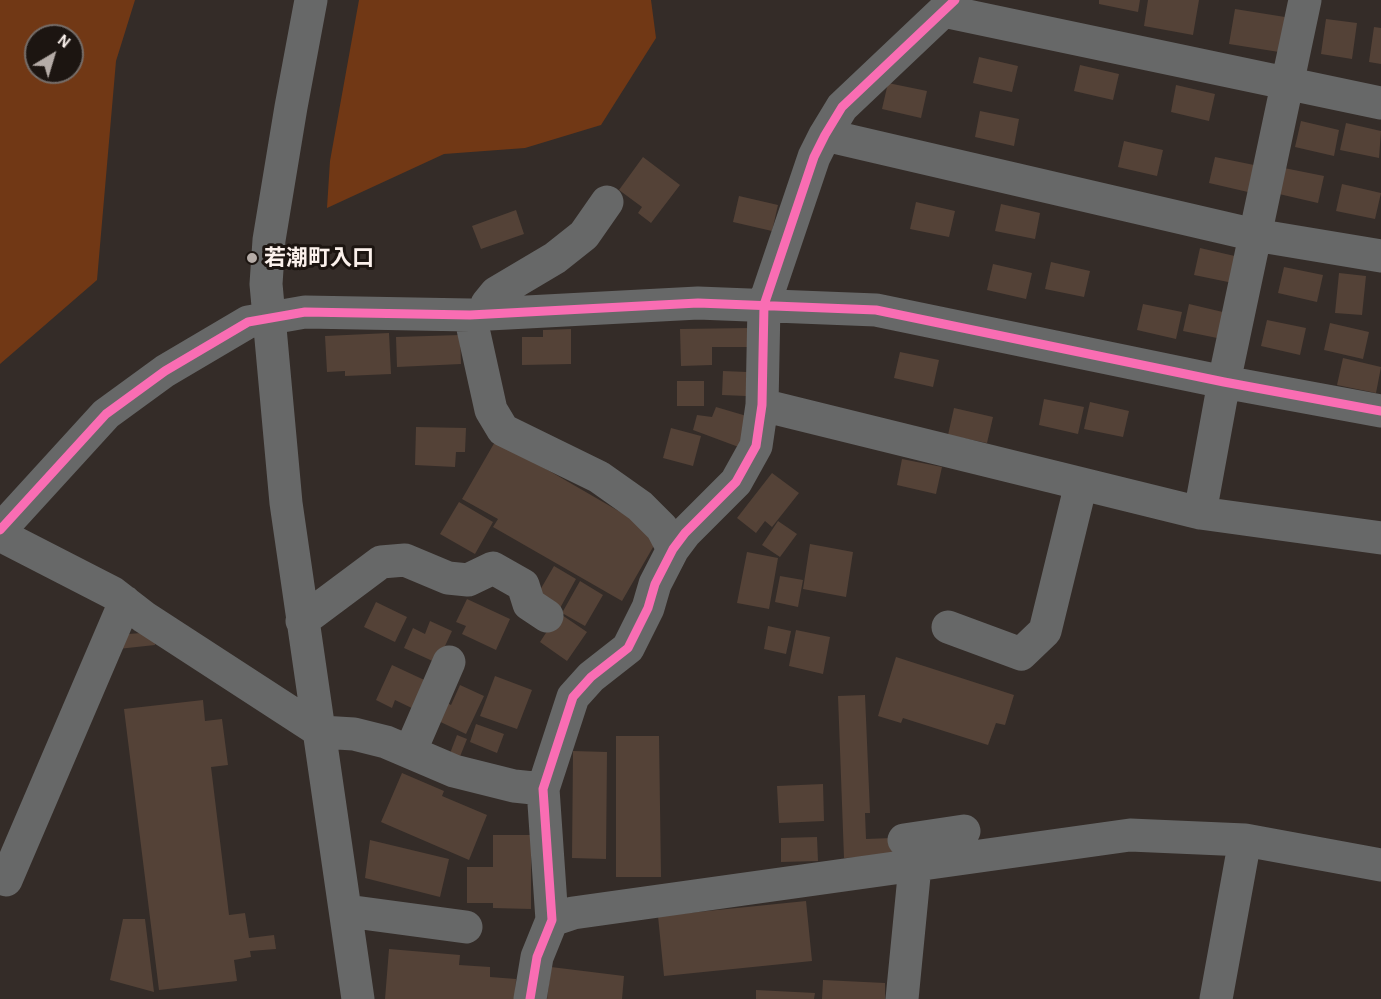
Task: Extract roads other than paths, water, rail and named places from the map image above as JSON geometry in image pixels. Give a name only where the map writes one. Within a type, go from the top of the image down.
[{"type":"street","points":[[311,0],[269,240],[266,284],[286,503],[358,999]]},
{"type":"street","points":[[1200,513],[1224,382],[1305,0]]},
{"type":"street","points":[[530,999],[537,957],[552,920],[543,789],[573,697],[591,677],[628,648],[648,608],[655,584],[674,549],[685,533],[736,482],[756,446],[762,405],[764,305],[814,157],[842,107],[949,5],[1287,85],[1381,103]]},
{"type":"street","points":[[825,135],[1255,235],[1381,256]]},
{"type":"street","points":[[477,315],[496,292],[555,258],[584,235],[607,202]]},
{"type":"street","points":[[0,530],[106,414],[165,371],[248,322],[314,312],[477,315],[698,303],[876,310],[915,316],[1224,382],[1381,411]]},
{"type":"street","points":[[477,315],[491,410],[503,430],[607,482],[640,506],[662,528],[674,549]]},
{"type":"street","points":[[762,405],[1200,513],[1381,538]]},
{"type":"street","points":[[948,627],[1021,654],[1045,631],[1082,484]]},
{"type":"street","points":[[0,535],[113,593],[321,732],[354,734],[410,752],[454,771],[514,786],[543,789]]},
{"type":"street","points":[[302,621],[381,562],[405,560],[448,578],[468,580],[493,568],[523,585],[529,604],[547,616]]},
{"type":"street","points":[[6,880],[125,602]]},
{"type":"street","points":[[410,752],[449,662]]},
{"type":"street","points":[[910,853],[964,831]]},
{"type":"street","points":[[552,920],[573,913],[910,853],[1130,836],[1245,840],[1381,865]]},
{"type":"street","points":[[1216,999],[1245,840]]},
{"type":"street","points":[[902,999],[910,853]]},
{"type":"street","points":[[346,911],[466,927]]},
{"type":"place","name":"若潮町入口","points":[[252,258]]}]
